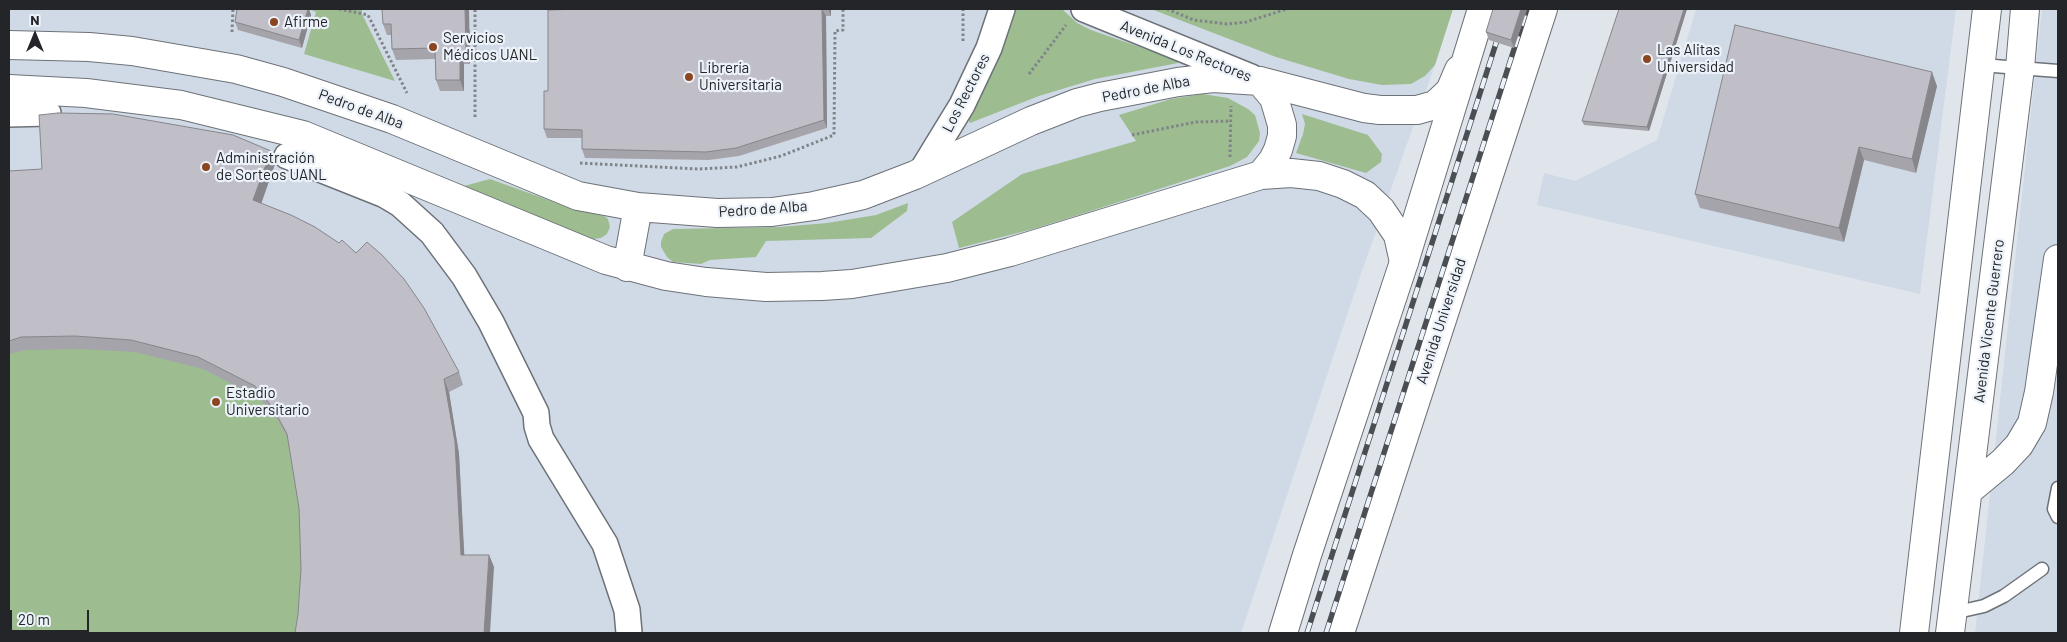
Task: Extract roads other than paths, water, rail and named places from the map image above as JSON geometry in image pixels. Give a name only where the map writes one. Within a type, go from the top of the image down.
[{"type":"main road","points":[[1283,633],[1404,262],[1482,9]]},
{"type":"main road","name":"Avenida Universidad","points":[[1340,633],[1543,9]]},
{"type":"main road","points":[[1914,633],[1987,9]]},
{"type":"main road","name":"Avenida Vicente Guerrero","points":[[1952,623],[2020,68],[2025,9]]},
{"type":"main road","name":"Pedro de Alba","points":[[9,45],[89,47],[132,51],[236,69],[292,85],[392,119],[578,196],[638,207],[717,213],[772,212],[840,201],[863,195],[921,172],[1031,121],[1077,104],[1100,97],[1194,80],[1213,78],[1260,81],[1364,108],[1418,110],[1435,105],[1450,91],[1474,35]]},
{"type":"main road","points":[[1260,81],[1274,98],[1282,125],[1282,136],[1278,150],[1261,175]]},
{"type":"main road","points":[[9,89],[86,92],[182,105],[303,135],[606,260],[666,276],[736,285],[792,287],[852,284],[967,264],[1261,175],[1291,173],[1319,176],[1343,184],[1365,195],[1381,210],[1398,235],[1404,262]]},
{"type":"main road","points":[[627,267],[638,207]]},
{"type":"main road","points":[[1968,491],[2003,462],[2019,445],[2032,423],[2039,392],[2058,259]]},
{"type":"street","name":"Los Rectores","points":[[921,172],[962,105],[989,48],[1002,9]]},
{"type":"street","name":"Avenida Los Rectores","points":[[1077,14],[1260,81]]},
{"type":"street","points":[[9,114],[48,113]]},
{"type":"street","points":[[287,156],[385,195],[400,204],[432,233],[464,276],[491,322],[536,413],[537,426],[542,439],[605,544],[627,610],[629,633]]},
{"type":"lane","points":[[1981,66],[2058,71]]},
{"type":"lane","points":[[2058,488],[2054,509],[2058,517]]},
{"type":"lane","points":[[1952,623],[2004,596],[2042,569]]},
{"type":"railway","points":[[1307,633],[1507,9]]},
{"type":"railway","points":[[1326,633],[1527,9]]},
{"type":"place","name":"Afirme","points":[[274,22]]},
{"type":"place","name":"Servicios Médicos UANL","points":[[433,47]]},
{"type":"place","name":"Las Alitas Universidad","points":[[1647,59]]},
{"type":"place","name":"Librería Universitaria","points":[[689,77]]},
{"type":"place","name":"Administración de Sorteos UANL","points":[[206,167]]},
{"type":"place","name":"Estadio Universitario","points":[[216,402]]}]
